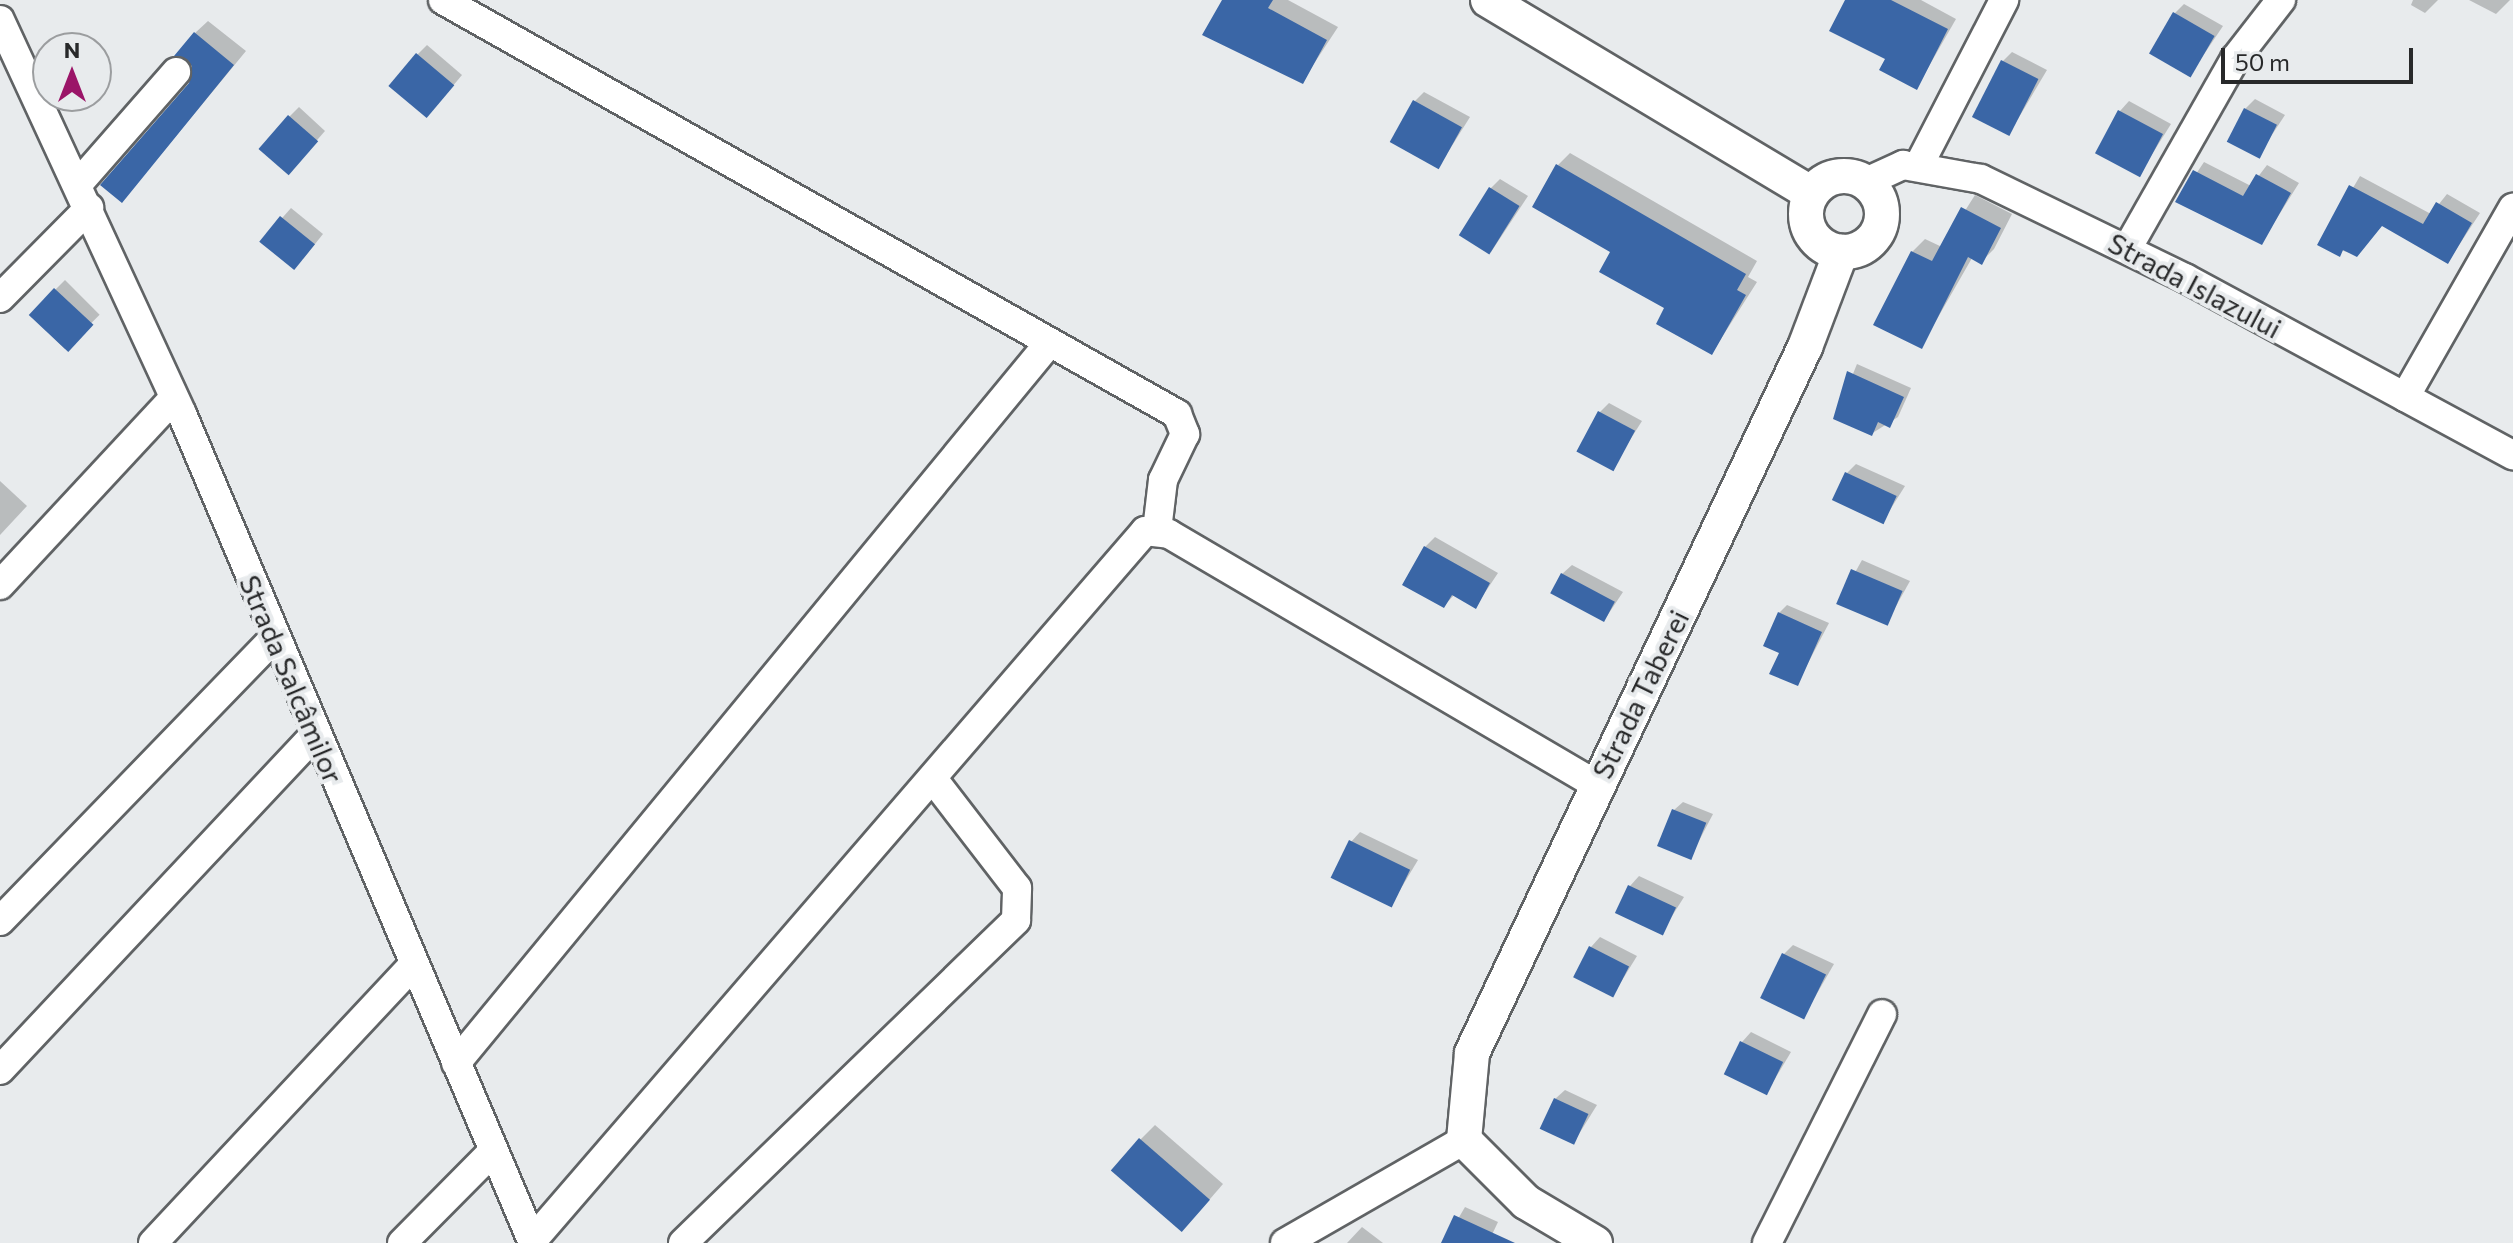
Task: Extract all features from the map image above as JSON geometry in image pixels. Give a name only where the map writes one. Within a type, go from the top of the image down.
[{"type":"street","points":[[443,0],[1049,343],[1184,424],[1157,502],[1157,530]]},
{"type":"street","points":[[1488,0],[1811,193]]},
{"type":"street","points":[[1866,182],[1880,199],[1882,221],[1862,248],[1841,252],[1812,236],[1805,214],[1811,193],[1836,176],[1866,182],[1919,165],[2004,0]]},
{"type":"street","points":[[2127,249],[2235,59],[2281,0]]},
{"type":"street","name":"Strada Salcâmilor","points":[[0,20],[84,196],[174,398],[532,1242]]},
{"type":"street","points":[[0,298],[84,196],[176,72]]},
{"type":"street","name":"Strada Islazului","points":[[1919,165],[1981,179],[2127,249],[2513,455]]},
{"type":"street","points":[[2405,397],[2513,208]]},
{"type":"street","name":"Strada Taberei","points":[[1464,1140],[1472,1053],[1805,347],[1841,252]]},
{"type":"street","points":[[456,1063],[1049,343]]},
{"type":"street","points":[[0,585],[174,398]]},
{"type":"street","points":[[1157,530],[1597,785]]},
{"type":"street","points":[[532,1242],[933,779],[1132,540],[1157,530]]},
{"type":"street","points":[[0,921],[274,638]]},
{"type":"street","points":[[0,1070],[315,735]]},
{"type":"street","points":[[683,1243],[1016,920],[1017,888],[933,779]]},
{"type":"street","points":[[153,1243],[413,965]]},
{"type":"street","points":[[1767,1243],[1882,1014]]},
{"type":"street","points":[[1285,1243],[1464,1140],[1526,1202],[1595,1243]]},
{"type":"street","points":[[402,1243],[493,1151]]},
{"type":"building","points":[[1222,0],[1273,0],[1268,8],[1327,40],[1303,84],[1202,35]]},
{"type":"building","points":[[1845,0],[1891,0],[1948,29],[1917,90],[1879,70],[1885,59],[1829,31]]},
{"type":"building","points":[[2173,12],[2215,36],[2191,78],[2149,54]]},
{"type":"building","points":[[194,32],[234,65],[122,203],[100,185],[189,83],[192,66],[174,56]]},
{"type":"building","points":[[416,53],[454,85],[427,118],[388,86]]},
{"type":"building","points":[[2001,60],[2038,79],[2009,136],[1972,117]]},
{"type":"building","points":[[1413,100],[1462,127],[1439,169],[1390,142]]},
{"type":"building","points":[[2244,108],[2277,125],[2260,159],[2227,142]]},
{"type":"building","points":[[2118,110],[2163,134],[2140,177],[2095,153]]},
{"type":"building","points":[[288,115],[318,141],[289,175],[258,149]]},
{"type":"building","points":[[1556,164],[1746,274],[1737,290],[1746,295],[1712,355],[1656,324],[1664,308],[1599,272],[1610,252],[1532,207]]},
{"type":"building","points":[[2193,170],[2243,196],[2256,174],[2291,193],[2262,245],[2175,202]]},
{"type":"building","points":[[2349,185],[2423,224],[2436,202],[2472,223],[2448,264],[2382,226],[2357,257],[2343,250],[2340,257],[2317,245]]},
{"type":"building","points":[[1489,187],[1520,206],[1489,254],[1459,235]]},
{"type":"building","points":[[1961,207],[2001,228],[1982,265],[1968,257],[1922,349],[1873,325],[1911,251],[1932,261]]},
{"type":"building","points":[[280,216],[315,244],[294,270],[259,242]]},
{"type":"building","points":[[54,288],[93,325],[68,352],[29,315]]},
{"type":"building","points":[[1847,371],[1904,397],[1890,428],[1878,422],[1872,436],[1833,419]]},
{"type":"building","points":[[1598,411],[1635,431],[1613,471],[1576,452]]},
{"type":"building","points":[[1845,472],[1897,496],[1884,524],[1832,500]]},
{"type":"building","points":[[1424,546],[1490,583],[1476,609],[1452,595],[1444,608],[1402,585]]},
{"type":"building","points":[[1851,569],[1903,591],[1888,626],[1836,604]]},
{"type":"building","points":[[1561,573],[1615,602],[1604,622],[1550,593]]},
{"type":"building","points":[[1778,612],[1822,632],[1798,686],[1769,674],[1779,653],[1763,646]]},
{"type":"building","points":[[1672,809],[1706,823],[1691,860],[1657,846]]},
{"type":"building","points":[[1349,840],[1410,870],[1392,908],[1331,878]]},
{"type":"building","points":[[1628,885],[1676,907],[1663,935],[1615,913]]},
{"type":"building","points":[[1589,946],[1629,966],[1613,998],[1573,977]]},
{"type":"building","points":[[1782,953],[1826,974],[1804,1019],[1760,998]]},
{"type":"building","points":[[1740,1041],[1783,1062],[1767,1095],[1724,1074]]},
{"type":"building","points":[[1554,1098],[1588,1114],[1574,1145],[1540,1129]]},
{"type":"building","points":[[1139,1138],[1210,1200],[1182,1232],[1111,1170]]},
{"type":"building","points":[[1454,1215],[1515,1243],[1441,1243]]}]
